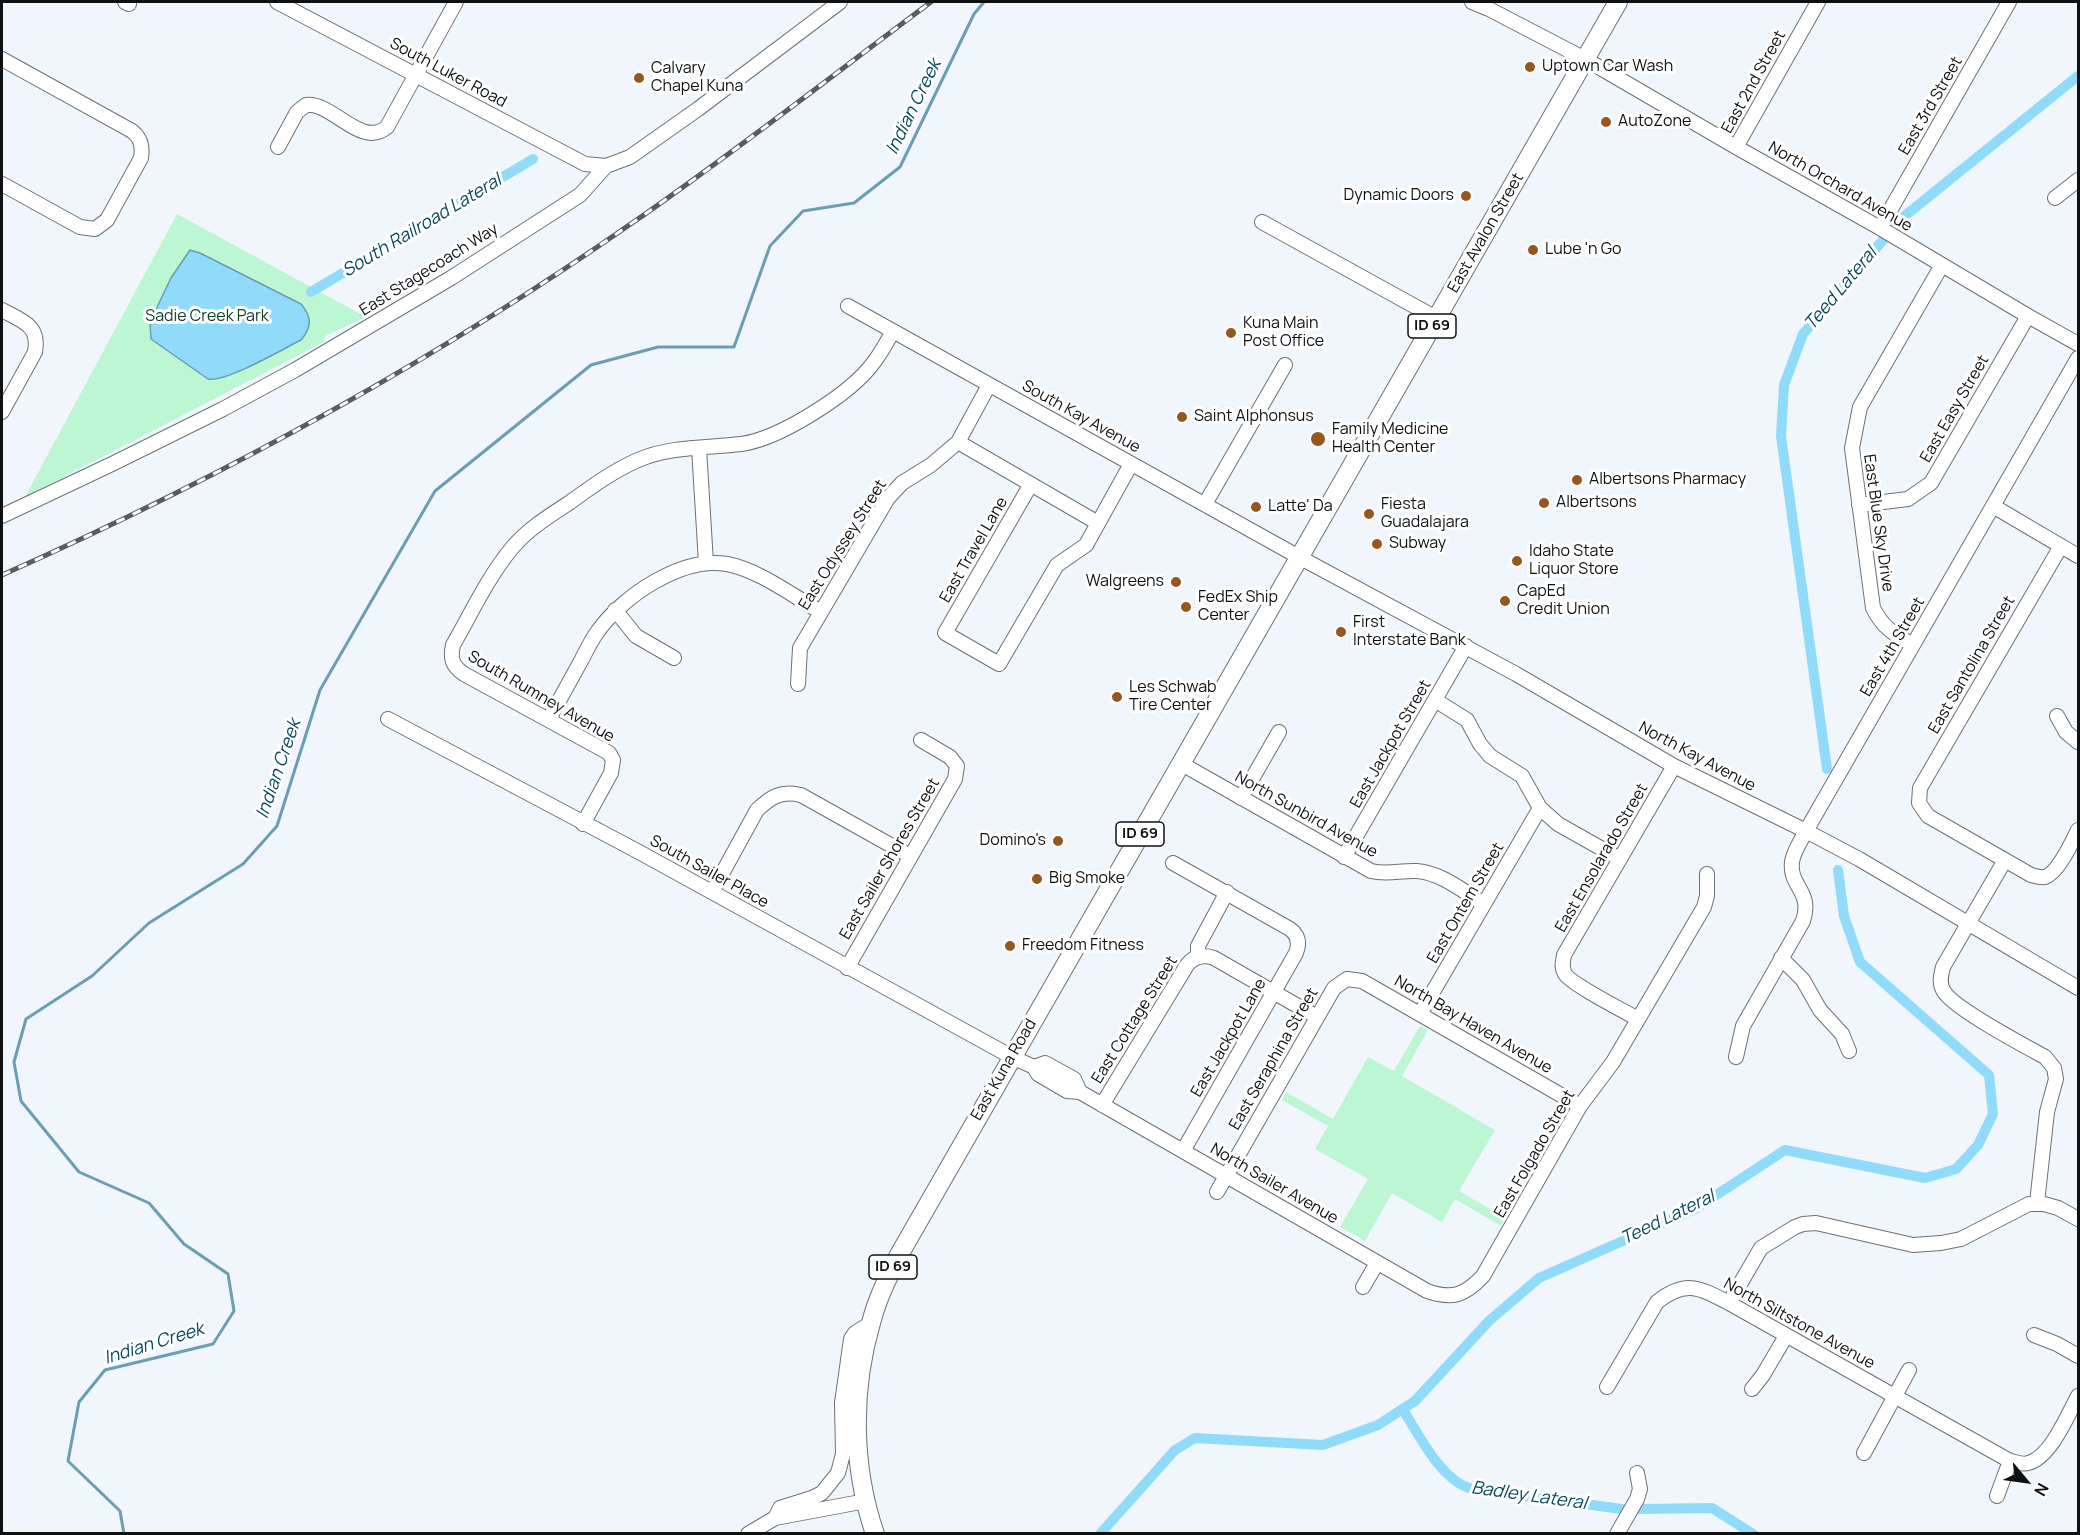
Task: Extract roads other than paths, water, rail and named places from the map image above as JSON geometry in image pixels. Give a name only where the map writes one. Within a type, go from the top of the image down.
[{"type":"main road","name":"East Avalon Street","points":[[1299,557],[1618,2]]},
{"type":"main road","name":"East Kuna Road","points":[[866,1501],[860,1474],[857,1417],[861,1370],[871,1323],[883,1288],[899,1255],[1299,557]]},
{"type":"main road","name":"ID 69","points":[[866,1501],[875,1533]]},
{"type":"street","name":"South Luker Road","points":[[277,2],[585,164],[606,165]]},
{"type":"street","points":[[278,147],[297,112],[306,105],[316,106],[366,133],[376,133],[387,127],[456,2]]},
{"type":"street","name":"East Stagecoach Way","points":[[2,516],[133,454],[295,370],[451,278],[580,195],[606,165],[630,157],[653,142],[840,2]]},
{"type":"street","name":"North Orchard Avenue","points":[[1472,2],[1585,59],[2079,344]]},
{"type":"street","name":"East 2nd Street","points":[[1736,147],[1818,2]]},
{"type":"street","name":"East 3rd Street","points":[[1885,230],[2009,2]]},
{"type":"street","points":[[2,59],[132,131],[141,141],[141,158],[107,220],[95,229],[80,227],[2,184]]},
{"type":"street","points":[[2055,198],[2079,180]]},
{"type":"street","points":[[1262,222],[1436,318]]},
{"type":"street","name":"East Blue Sky Drive","points":[[1913,645],[1894,634],[1880,622],[1873,608],[1852,448],[1860,407],[1942,265]]},
{"type":"street","name":"South Kay Avenue","points":[[848,306],[1299,557]]},
{"type":"street","points":[[2,310],[27,324],[36,335],[35,352],[2,412]]},
{"type":"street","name":"East Easy Street","points":[[1859,505],[1908,499],[1931,483],[2028,316]]},
{"type":"street","points":[[706,563],[699,448],[744,444],[785,429],[813,413],[852,386],[873,364],[893,331]]},
{"type":"street","name":"East 4th Street","points":[[1737,1057],[1743,1026],[1803,921],[1807,910],[1806,899],[1795,879],[1792,861],[1806,831],[2079,358]]},
{"type":"street","points":[[1204,504],[1285,365]]},
{"type":"street","name":"East Odyssey Street","points":[[798,684],[800,648],[888,498],[902,483],[931,465],[958,442],[989,385]]},
{"type":"street","points":[[958,442],[1098,523],[1131,464]]},
{"type":"street","name":"South Rumney Avenue","points":[[583,824],[611,773],[613,760],[609,753],[464,674],[453,663],[451,655],[453,645],[496,570],[514,546],[533,527],[610,474],[640,459],[663,452],[699,448]]},
{"type":"street","name":"East Travel Lane","points":[[1031,484],[945,633],[999,664],[1057,565],[1086,545],[1098,523]]},
{"type":"street","points":[[1993,506],[2079,556]]},
{"type":"street","name":"East Santolina Street","points":[[2005,860],[1928,816],[1919,803],[1920,788],[2061,546]]},
{"type":"street","name":"North Kay Avenue","points":[[1299,557],[1466,646],[1674,766],[1859,859],[2079,988]]},
{"type":"street","points":[[549,719],[597,632],[615,610],[651,585],[678,570],[706,563],[726,564],[748,570],[821,612]]},
{"type":"street","points":[[615,610],[636,636],[674,658]]},
{"type":"street","name":"East Jackpot Street","points":[[1344,858],[1466,646]]},
{"type":"street","points":[[1435,699],[1467,720],[1480,744],[1490,756],[1522,777],[1540,808],[1558,824],[1620,859]]},
{"type":"street","points":[[2057,716],[2066,732],[2079,742]]},
{"type":"street","name":"South Sailer Place","points":[[388,719],[712,892],[1012,1057]]},
{"type":"street","points":[[1241,798],[1279,732]]},
{"type":"street","name":"East Sailer Shores Street","points":[[847,968],[955,779],[957,766],[950,757],[921,740]]},
{"type":"street","name":"North Sunbird Avenue","points":[[1180,763],[1344,858],[1371,871],[1427,873],[1446,881],[1485,904]]},
{"type":"street","name":"East Ensolarado Street","points":[[1638,1019],[1565,976],[1562,967],[1564,955],[1674,766]]},
{"type":"street","points":[[712,892],[758,810],[768,800],[790,792],[801,795],[910,856]]},
{"type":"street","name":"East Ontem Street","points":[[1420,1014],[1540,808]]},
{"type":"street","points":[[2037,1203],[2047,1112],[2056,1080],[2054,1068],[2045,1057],[1954,1004],[1942,989],[1940,978],[1942,968],[2005,860],[2031,875],[2045,877],[2058,866],[2079,830]]},
{"type":"street","points":[[1173,863],[1227,892],[1198,946],[1198,956],[1214,958],[1317,1017]]},
{"type":"street","name":"East Folgado Street","points":[[1454,1296],[1470,1289],[1484,1276],[1580,1106],[1612,1062],[1704,907],[1707,896],[1707,874]]},
{"type":"street","name":"East Jackpot Lane","points":[[1183,1150],[1296,953],[1298,940],[1290,929],[1227,892]]},
{"type":"street","name":"East Cottage Street","points":[[1102,1105],[1187,965],[1198,956]]},
{"type":"street","points":[[1781,958],[1803,981],[1820,1011],[1842,1034],[1849,1052]]},
{"type":"street","name":"North Bay Haven Avenue","points":[[1347,979],[1362,981],[1580,1106]]},
{"type":"street","name":"East Seraphina Street","points":[[1217,1192],[1334,988],[1347,979]]},
{"type":"street","name":"North Sailer Avenue","points":[[1012,1057],[1034,1067],[1038,1074],[1067,1090],[1080,1092],[1183,1150],[1427,1291],[1439,1296],[1454,1296]]},
{"type":"street","points":[[1729,1303],[1761,1248],[1803,1224],[1816,1223],[1899,1244],[1927,1245],[1961,1239],[2022,1207],[2037,1203],[2058,1208],[2079,1219]]},
{"type":"street","points":[[1363,1287],[1377,1263]]},
{"type":"street","name":"North Siltstone Avenue","points":[[1607,1387],[1657,1302],[1668,1292],[1685,1288],[1701,1288],[2010,1461],[2028,1463],[2040,1457],[2049,1448],[2079,1396]]},
{"type":"street","points":[[775,1518],[780,1508],[812,1498],[822,1492],[838,1473],[843,1454],[842,1403],[851,1339],[855,1333],[871,1323]]},
{"type":"street","points":[[2034,1335],[2079,1356]]},
{"type":"street","points":[[1752,1389],[1763,1376],[1786,1336]]},
{"type":"street","points":[[1864,1453],[1909,1370]]},
{"type":"street","points":[[1997,1496],[2010,1461]]},
{"type":"street","points":[[1617,1533],[1637,1499],[1640,1489],[1637,1473]]},
{"type":"street","points":[[748,1533],[775,1518],[866,1501]]},
{"type":"water","points":[[190,250],[301,304],[309,318],[309,326],[301,340],[240,371],[216,379],[208,379],[151,339],[150,325],[159,303],[171,278]]},
{"type":"waterway","name":"Indian Creek","points":[[124,1534],[120,1511],[68,1461],[79,1402],[105,1370],[213,1344],[234,1311],[228,1274],[184,1244],[149,1203],[79,1172],[21,1101],[14,1062],[26,1019],[92,976],[149,923],[243,864],[277,826],[320,690],[435,491],[591,365],[658,347],[734,347],[770,246],[803,211],[854,203],[900,167],[974,14],[984,2]]},
{"type":"waterway","name":"Teed Lateral","points":[[1827,769],[1781,436],[1784,385],[1803,334],[1901,219],[2078,76]]},
{"type":"waterway","name":"South Railroad Lateral","points":[[311,292],[533,159]]},
{"type":"waterway","name":"Teed Lateral","points":[[1100,1534],[1175,1450],[1195,1438],[1323,1445],[1378,1425],[1415,1401],[1489,1321],[1539,1278],[1695,1209],[1785,1150],[1925,1178],[1956,1169],[1978,1145],[1993,1114],[1989,1075],[1860,962],[1844,916],[1838,870]]},
{"type":"waterway","name":"Badley Lateral","points":[[1403,1410],[1441,1467],[1451,1477],[1472,1489],[1622,1509]]},
{"type":"waterway","name":"Badley Lateral","points":[[1639,1509],[1712,1508],[1753,1534]]},
{"type":"railway","points":[[2,575],[247,457],[406,368],[483,321],[560,272],[673,194],[931,2]]},
{"type":"place","name":"Uptown Car Wash","points":[[1530,67]]},
{"type":"place","name":"Calvary Chapel Kuna","points":[[639,78]]},
{"type":"place","name":"AutoZone","points":[[1606,122]]},
{"type":"place","name":"Dynamic Doors","points":[[1466,196]]},
{"type":"place","name":"Lube 'n Go","points":[[1533,250]]},
{"type":"place","name":"Kuna Main Post Office","points":[[1231,333]]},
{"type":"place","name":"Saint Alphonsus","points":[[1182,417]]},
{"type":"place","name":"Family Medicine Health Center","points":[[1318,439]]},
{"type":"place","name":"Albertsons Pharmacy","points":[[1577,480]]},
{"type":"place","name":"Albertsons","points":[[1544,503]]},
{"type":"place","name":"Latte' Da","points":[[1256,507]]},
{"type":"place","name":"Fiesta Guadalajara","points":[[1369,514]]},
{"type":"place","name":"Subway","points":[[1377,544]]},
{"type":"place","name":"Idaho State Liquor Store","points":[[1517,561]]},
{"type":"place","name":"Walgreens","points":[[1176,582]]},
{"type":"place","name":"CapEd Credit Union","points":[[1505,601]]},
{"type":"place","name":"FedEx Ship Center","points":[[1186,607]]},
{"type":"place","name":"First Interstate Bank","points":[[1341,632]]},
{"type":"place","name":"Les Schwab Tire Center","points":[[1117,697]]},
{"type":"place","name":"Domino's","points":[[1058,841]]},
{"type":"place","name":"Big Smoke","points":[[1037,879]]},
{"type":"place","name":"Freedom Fitness","points":[[1010,946]]},
{"type":"park label","name":"Sadie Creek Park","points":[[207,317]]}]
